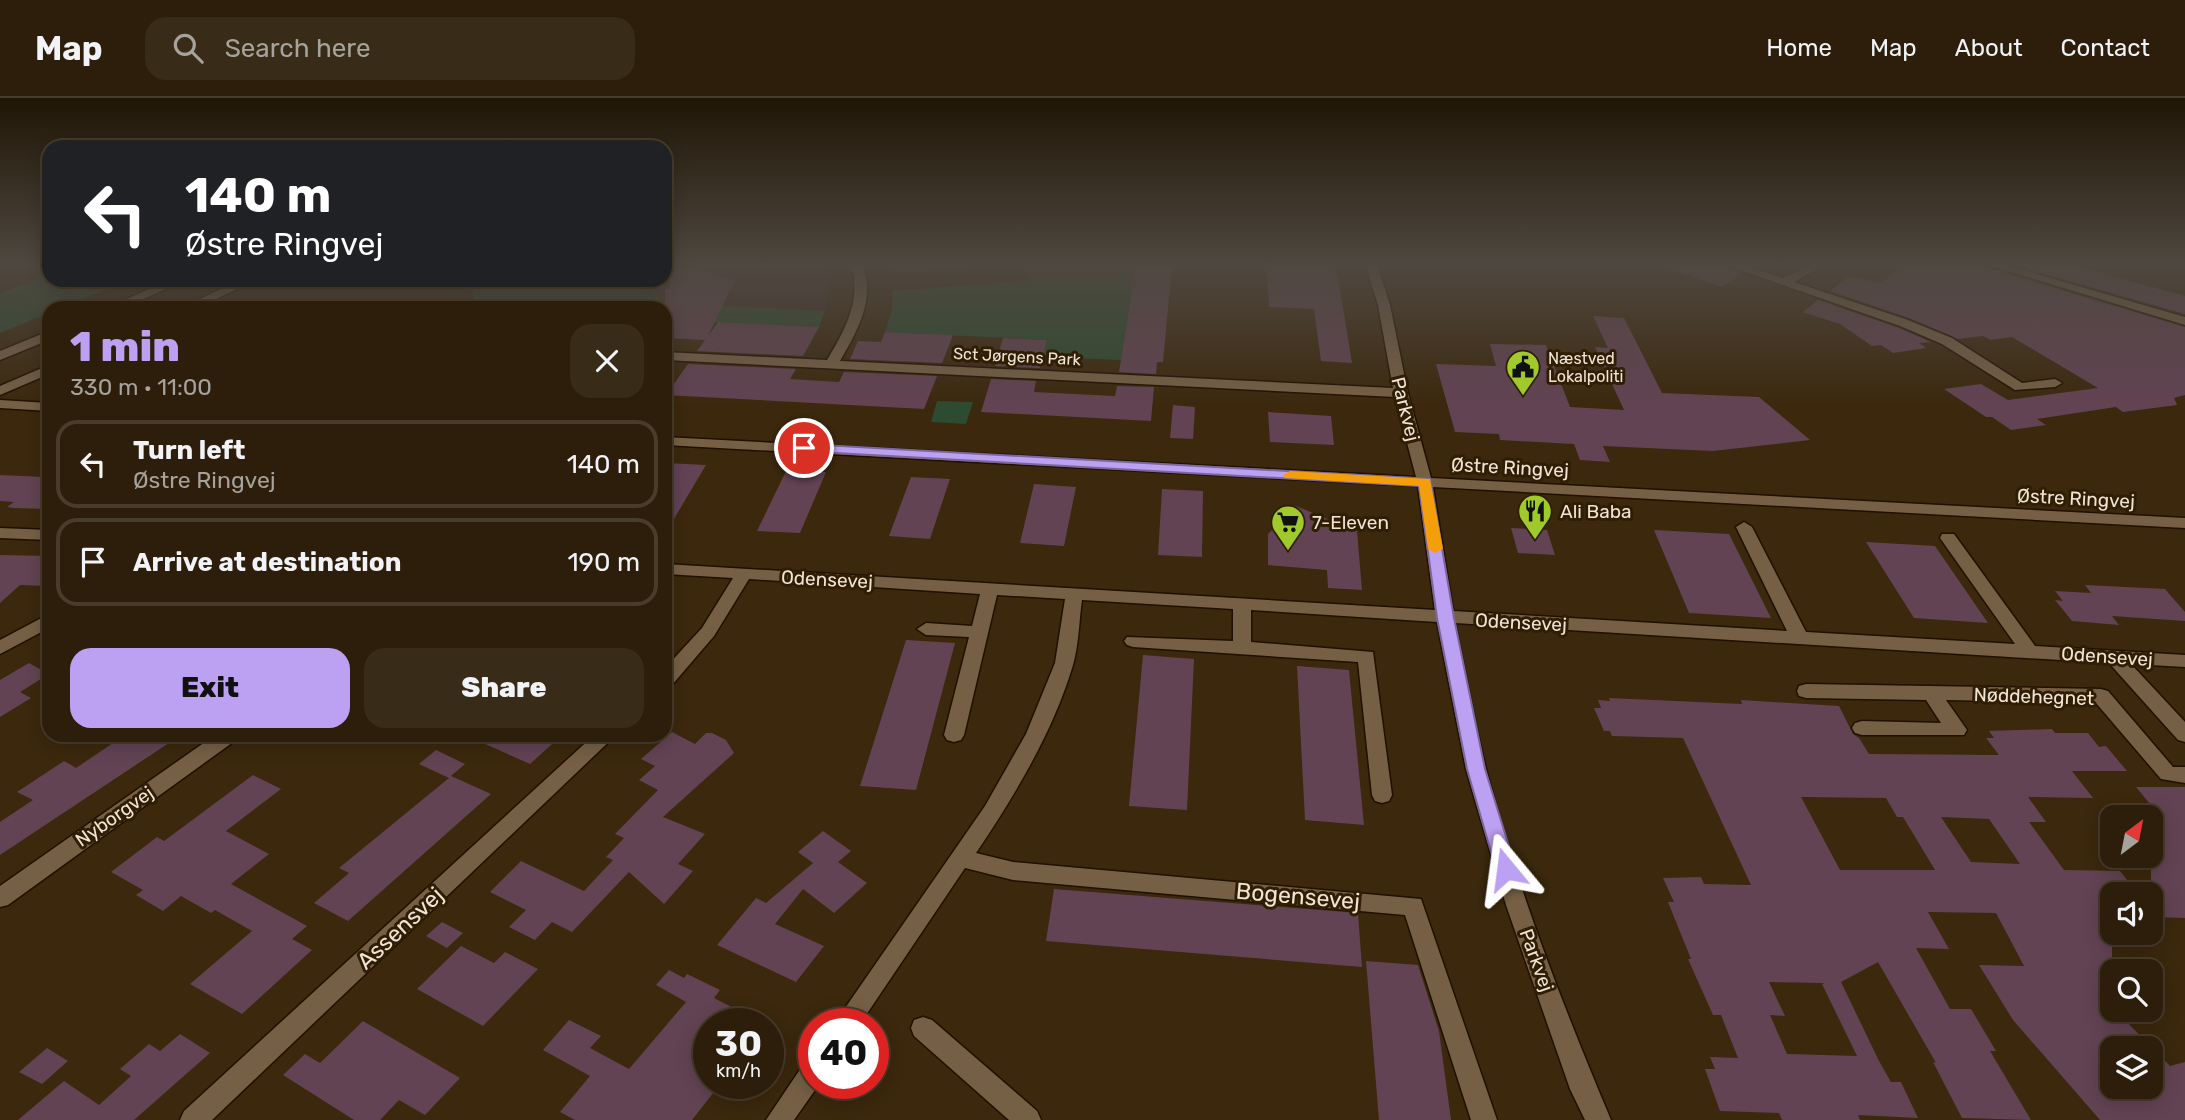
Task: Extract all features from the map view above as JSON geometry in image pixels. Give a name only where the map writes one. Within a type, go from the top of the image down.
[{"type":"street","points":[[831,364],[853,327],[858,312]]},
{"type":"street","name":"Parkvej","points":[[1385,312],[1401,393],[1425,482],[1446,618],[1476,769],[1517,905],[1583,1089],[1598,1120]]},
{"type":"street","points":[[1871,312],[1947,341],[2020,387],[2055,383]]},
{"type":"street","points":[[2153,312],[2185,321]]},
{"type":"street","points":[[0,356],[42,338]]},
{"type":"street","name":"Sct Jørgens Park","points":[[672,356],[1401,393]]},
{"type":"street","points":[[1202,383],[1204,366]]},
{"type":"street","points":[[0,391],[42,372]]},
{"type":"street","points":[[0,404],[42,407]]},
{"type":"street","name":"Østre Ringvej","points":[[672,441],[2185,523]]},
{"type":"street","points":[[1744,527],[1800,638]]},
{"type":"street","points":[[0,533],[42,535]]},
{"type":"street","points":[[1948,538],[2028,651]]},
{"type":"street","name":"Odensevej","points":[[672,569],[2185,661]]},
{"type":"street","points":[[672,672],[708,632],[744,574]]},
{"type":"street","points":[[954,735],[990,589]]},
{"type":"street","points":[[857,1008],[992,813],[1036,735],[1064,663],[1074,594]]},
{"type":"street","points":[[1242,605],[1242,648]]},
{"type":"street","points":[[0,648],[42,624]]},
{"type":"street","points":[[926,629],[979,632]]},
{"type":"street","points":[[1133,641],[1367,656],[1382,794]]},
{"type":"street","points":[[2113,656],[2185,734]]},
{"type":"street","name":"Nøddehegnet","points":[[1805,691],[2101,696],[2168,775],[2185,775]]},
{"type":"street","name":"Nøddehegnet","points":[[1861,728],[1957,730],[1931,693]]},
{"type":"street","name":"Nyborgvej","points":[[0,898],[219,742]]},
{"type":"street","name":"Assensvej","points":[[193,1120],[598,742]]},
{"type":"street","name":"Bogensevej","points":[[961,858],[1013,871],[1413,906],[1484,1120]]},
{"type":"street","points":[[922,1028],[1028,1120]]},
{"type":"street","points":[[779,1120],[798,1093]]},
{"type":"green space","points":[[0,312],[42,312],[42,316],[0,333]]},
{"type":"green space","points":[[672,312],[825,312],[819,327],[672,320]]},
{"type":"green space","points":[[891,312],[1128,312],[1121,360],[1043,357],[1046,340],[885,332]]},
{"type":"green space","points":[[937,401],[973,402],[966,424],[931,422]]},
{"type":"building","points":[[672,312],[720,312],[708,336],[718,322],[819,327],[803,356],[697,351],[705,340],[672,338]]},
{"type":"building","points":[[1128,312],[1168,312],[1163,362],[1157,362],[1156,374],[1119,372]]},
{"type":"building","points":[[1314,312],[1344,312],[1352,363],[1321,361]]},
{"type":"building","points":[[1803,312],[1852,312],[1931,342],[1919,343],[1926,348],[1893,353],[1881,345],[1872,346],[1840,324]]},
{"type":"building","points":[[1891,312],[2134,312],[2185,327],[2185,395],[2174,398],[2177,405],[2123,412],[2116,407],[2037,419],[2046,425],[2011,430],[1944,389],[1981,384],[2008,400],[2098,388],[2012,337],[1991,340],[1983,336],[1958,339]]},
{"type":"building","points":[[1593,316],[1624,318],[1662,393],[1759,397],[1810,440],[1713,451],[1603,446],[1610,462],[1580,460],[1574,444],[1500,440],[1499,434],[1455,432],[1436,364],[1496,366],[1490,344],[1546,345],[1570,407],[1624,410],[1595,347],[1608,348]]},
{"type":"building","points":[[885,332],[953,335],[942,363],[850,359],[858,341],[881,342]]},
{"type":"building","points":[[1003,338],[1047,340],[1040,368],[995,366]]},
{"type":"building","points":[[688,364],[796,369],[790,379],[839,382],[844,372],[937,376],[924,409],[672,395],[672,387]]},
{"type":"building","points":[[991,379],[1036,381],[1034,392],[1115,396],[1117,386],[1154,387],[1151,421],[981,412]]},
{"type":"building","points":[[1173,405],[1195,407],[1193,439],[1170,438]]},
{"type":"building","points":[[1268,412],[1331,416],[1334,445],[1270,442]]},
{"type":"building","points":[[672,463],[706,465],[672,522]]},
{"type":"building","points":[[786,471],[826,472],[800,533],[757,531]]},
{"type":"building","points":[[0,475],[42,477],[42,509],[7,507],[14,502],[0,501]]},
{"type":"building","points":[[911,477],[950,479],[930,539],[889,536]]},
{"type":"building","points":[[1034,484],[1076,487],[1064,546],[1020,543]]},
{"type":"building","points":[[1162,489],[1203,491],[1202,557],[1158,555]]},
{"type":"building","points":[[1296,506],[1357,531],[1362,590],[1328,588],[1327,570],[1268,565],[1268,534]]},
{"type":"building","points":[[1511,528],[1547,530],[1555,555],[1518,553]]},
{"type":"building","points":[[1654,530],[1729,534],[1771,618],[1689,613]]},
{"type":"building","points":[[1866,542],[1935,546],[1988,623],[1914,618]]},
{"type":"building","points":[[0,555],[42,556],[42,586],[20,585],[0,603]]},
{"type":"building","points":[[2085,585],[2165,589],[2185,612],[2185,621],[2112,616],[2119,625],[2072,621],[2055,600],[2063,601],[2055,591],[2091,593]]},
{"type":"building","points":[[906,640],[955,643],[916,790],[860,786]]},
{"type":"building","points":[[1143,655],[1194,659],[1187,810],[1129,806]]},
{"type":"building","points":[[29,663],[42,670],[42,678],[20,692],[31,698],[0,717],[0,680]]},
{"type":"building","points":[[1297,666],[1349,670],[1364,825],[1305,820]]},
{"type":"building","points":[[1609,698],[1742,704],[1741,700],[1839,706],[1853,734],[1859,738],[1869,754],[1999,755],[1986,738],[1994,738],[1989,731],[2052,729],[2055,733],[2088,733],[2099,747],[2106,746],[2127,771],[2072,771],[2093,798],[2028,797],[2046,822],[2029,822],[2064,870],[2120,871],[2129,882],[2100,882],[2100,945],[2112,945],[2112,959],[2100,959],[2100,1022],[2127,1022],[2141,1036],[2100,1036],[2100,1099],[2163,1099],[2163,1059],[2170,1066],[2185,1062],[2185,1120],[2100,1120],[2013,1020],[1979,965],[2024,966],[1996,913],[1928,912],[1949,949],[1916,948],[1950,1009],[1971,1009],[1996,1051],[1990,1051],[2031,1120],[1962,1118],[1933,1062],[1936,1063],[1878,962],[1841,982],[1879,1061],[1891,1082],[1901,1082],[1918,1118],[1858,1115],[1860,1120],[1782,1120],[1779,1113],[1720,1111],[1705,1069],[1715,1069],[1710,1057],[1738,1058],[1721,1015],[1713,1015],[1688,959],[1691,959],[1668,902],[1674,902],[1663,878],[1701,877],[1704,884],[1751,885],[1683,738],[1612,736],[1610,731],[1604,731],[1594,708],[1601,708],[1598,700],[1610,701]],"holes":[[[1801,797],[1886,798],[1897,817],[1903,817],[1935,870],[1840,870]],[[1941,817],[1989,819],[2020,864],[1971,862]],[[1769,982],[1825,983],[1822,984],[1857,1056],[1787,1054],[1770,1015],[1785,1016]]]},
{"type":"building","points":[[672,732],[695,744],[706,733],[712,733],[726,740],[734,753],[663,817],[705,834],[678,864],[693,871],[664,904],[629,872],[572,932],[552,922],[535,940],[509,927],[526,910],[490,892],[521,861],[584,891],[613,860],[606,857],[624,838],[615,834],[658,790],[639,780],[655,766],[641,759],[661,742],[672,742]]},
{"type":"building","points":[[115,742],[170,742],[0,855],[0,822],[33,800],[17,792],[64,761],[76,768]]},
{"type":"building","points":[[481,742],[554,742],[530,764]]},
{"type":"building","points":[[436,750],[465,764],[451,776],[491,794],[348,921],[314,903],[349,873],[339,868],[449,778],[419,764]]},
{"type":"building","points":[[253,775],[281,789],[226,831],[269,854],[231,884],[307,926],[292,939],[312,950],[242,1014],[190,984],[252,931],[215,910],[211,913],[181,896],[163,911],[136,895],[143,890],[111,872],[157,837],[164,841]]},
{"type":"building","points":[[2136,787],[2185,787],[2185,918],[2163,917],[2163,882],[2151,882],[2151,868],[2163,868],[2163,805],[2151,805]]},
{"type":"building","points":[[823,831],[851,851],[838,862],[867,883],[834,913],[803,889],[775,924],[824,946],[796,982],[717,945],[756,898],[766,903],[813,863],[798,852]]},
{"type":"building","points":[[1054,889],[1358,913],[1362,967],[1046,941]]},
{"type":"building","points":[[442,922],[463,933],[447,948],[426,936]]},
{"type":"building","points":[[461,946],[494,963],[505,952],[538,969],[483,1026],[417,989]]},
{"type":"building","points":[[1366,961],[1418,965],[1439,1031],[1451,1120],[1379,1120]]},
{"type":"building","points":[[669,970],[684,978],[687,974],[720,990],[714,998],[733,1008],[693,1008],[693,1099],[708,1099],[692,1120],[575,1120],[560,1112],[590,1076],[543,1050],[569,1020],[601,1036],[590,1048],[629,1069],[686,1002],[656,985]]},
{"type":"building","points":[[363,1021],[460,1078],[425,1115],[399,1100],[380,1120],[354,1120],[283,1075],[305,1054],[320,1063]]},
{"type":"building","points":[[180,1034],[210,1053],[134,1120],[18,1120],[64,1081],[99,1105],[131,1076],[120,1069],[149,1044],[160,1051]]},
{"type":"building","points":[[47,1048],[68,1061],[42,1084],[19,1072]]},
{"type":"slow traffic","points":[[1290,475],[1425,482],[1435,549]]},
{"type":"place","name":"Næstved Lokalpoliti","points":[[1523,397]]},
{"type":"place","name":"Ali Baba","points":[[1535,541]]},
{"type":"place","name":"7-Eleven","points":[[1288,552]]},
{"type":"route","points":[[804,448],[1425,482],[1446,618],[1476,769],[1506,869]]}]
